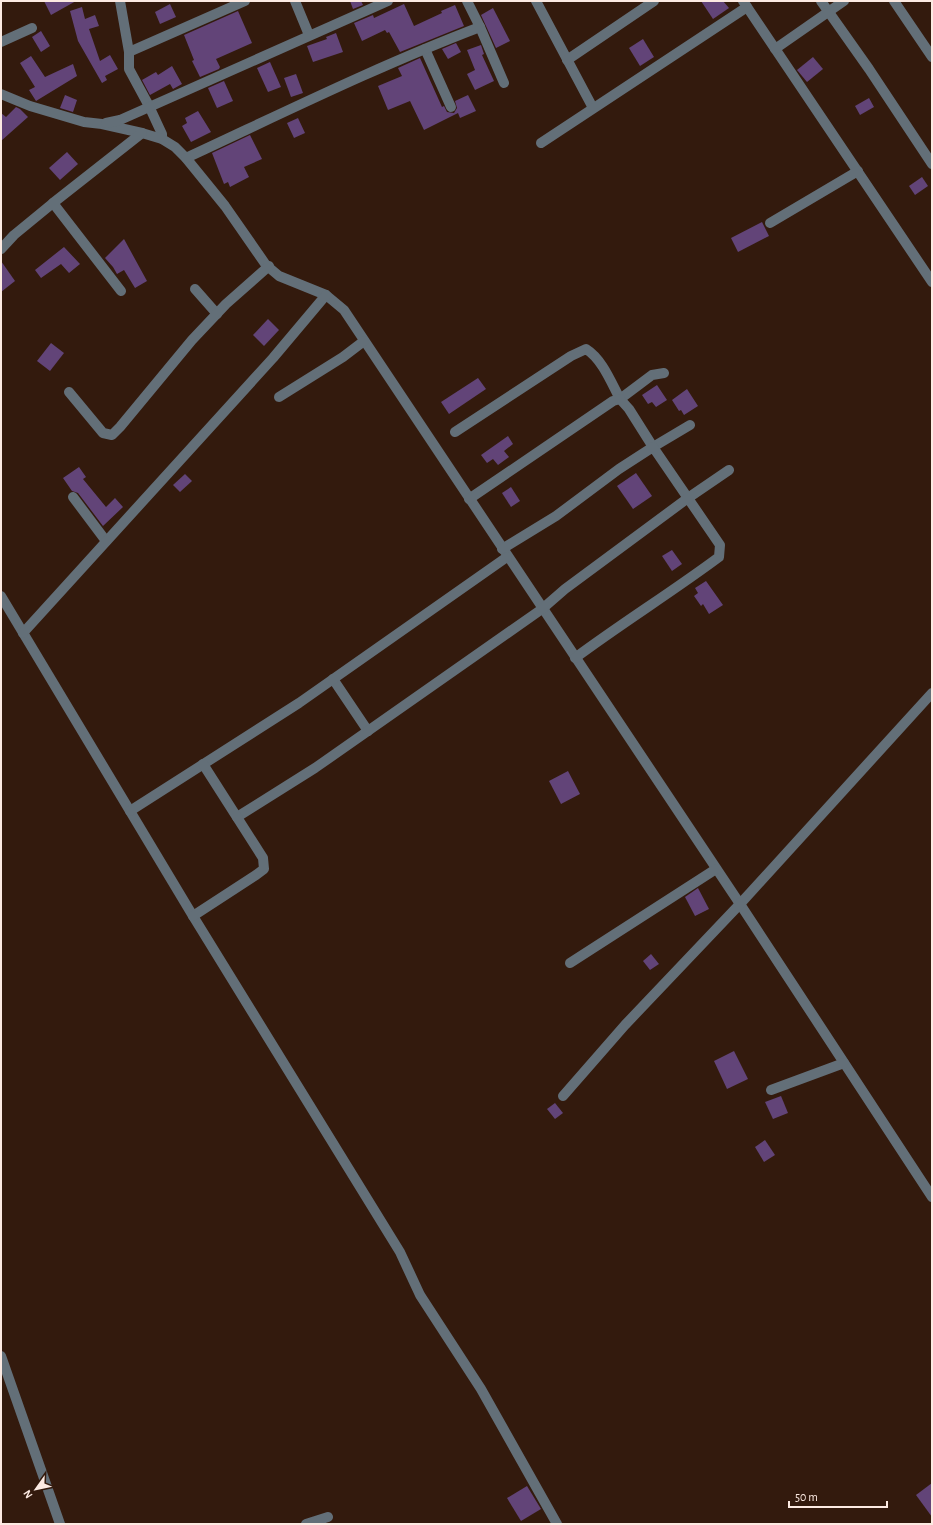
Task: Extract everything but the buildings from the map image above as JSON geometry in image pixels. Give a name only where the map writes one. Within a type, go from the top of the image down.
[{"type":"street","points":[[120,1],[129,52],[129,69],[149,106],[162,134],[162,139]]},
{"type":"street","points":[[129,52],[245,1]]},
{"type":"street","points":[[296,1],[309,35]]},
{"type":"street","points":[[102,124],[120,120],[388,1]]},
{"type":"street","points":[[467,1],[504,83]]},
{"type":"street","points":[[536,1],[593,108]]},
{"type":"street","points":[[568,60],[654,1]]},
{"type":"street","points":[[821,1],[869,69],[932,164]]},
{"type":"street","points":[[775,49],[844,1]]},
{"type":"street","points":[[894,1],[932,57]]},
{"type":"street","points":[[540,143],[745,4],[932,282]]},
{"type":"street","points":[[1,42],[32,28]]},
{"type":"street","points":[[186,158],[425,50],[480,28]]},
{"type":"street","points":[[425,50],[450,107]]},
{"type":"street","points":[[1,94],[36,108],[84,122],[102,124],[162,139],[186,158],[226,206],[266,265],[279,276],[326,295],[344,310],[740,904],[932,1197]]},
{"type":"street","points":[[1,249],[14,235],[142,133]]},
{"type":"street","points":[[770,223],[858,171]]},
{"type":"street","points":[[54,203],[121,291]]},
{"type":"street","points":[[69,392],[103,433],[112,434],[192,340],[217,314],[269,266]]},
{"type":"street","points":[[195,289],[217,314]]},
{"type":"street","points":[[23,632],[273,358],[326,295]]},
{"type":"street","points":[[279,397],[343,357],[364,341]]},
{"type":"street","points":[[455,432],[571,356],[586,349],[593,353],[620,399],[720,545],[719,557],[696,575],[636,614],[575,658]]},
{"type":"street","points":[[469,499],[607,405],[620,399],[652,375],[664,373]]},
{"type":"street","points":[[130,811],[299,703],[619,469],[690,425]]},
{"type":"street","points":[[236,817],[315,768],[542,609],[565,589],[688,498],[729,470]]},
{"type":"street","points":[[73,497],[106,541]]},
{"type":"street","points":[[1,596],[193,916],[400,1252],[420,1294],[481,1389],[557,1524]]},
{"type":"street","points":[[333,679],[368,730]]},
{"type":"street","points":[[563,1096],[625,1026],[740,904],[932,693]]},
{"type":"street","points":[[193,916],[264,869],[263,858],[203,764]]},
{"type":"street","points":[[570,963],[716,869]]},
{"type":"street","points":[[771,1090],[844,1063]]},
{"type":"street","points":[[1,1356],[60,1524]]},
{"type":"street","points":[[306,1524],[328,1517]]}]
